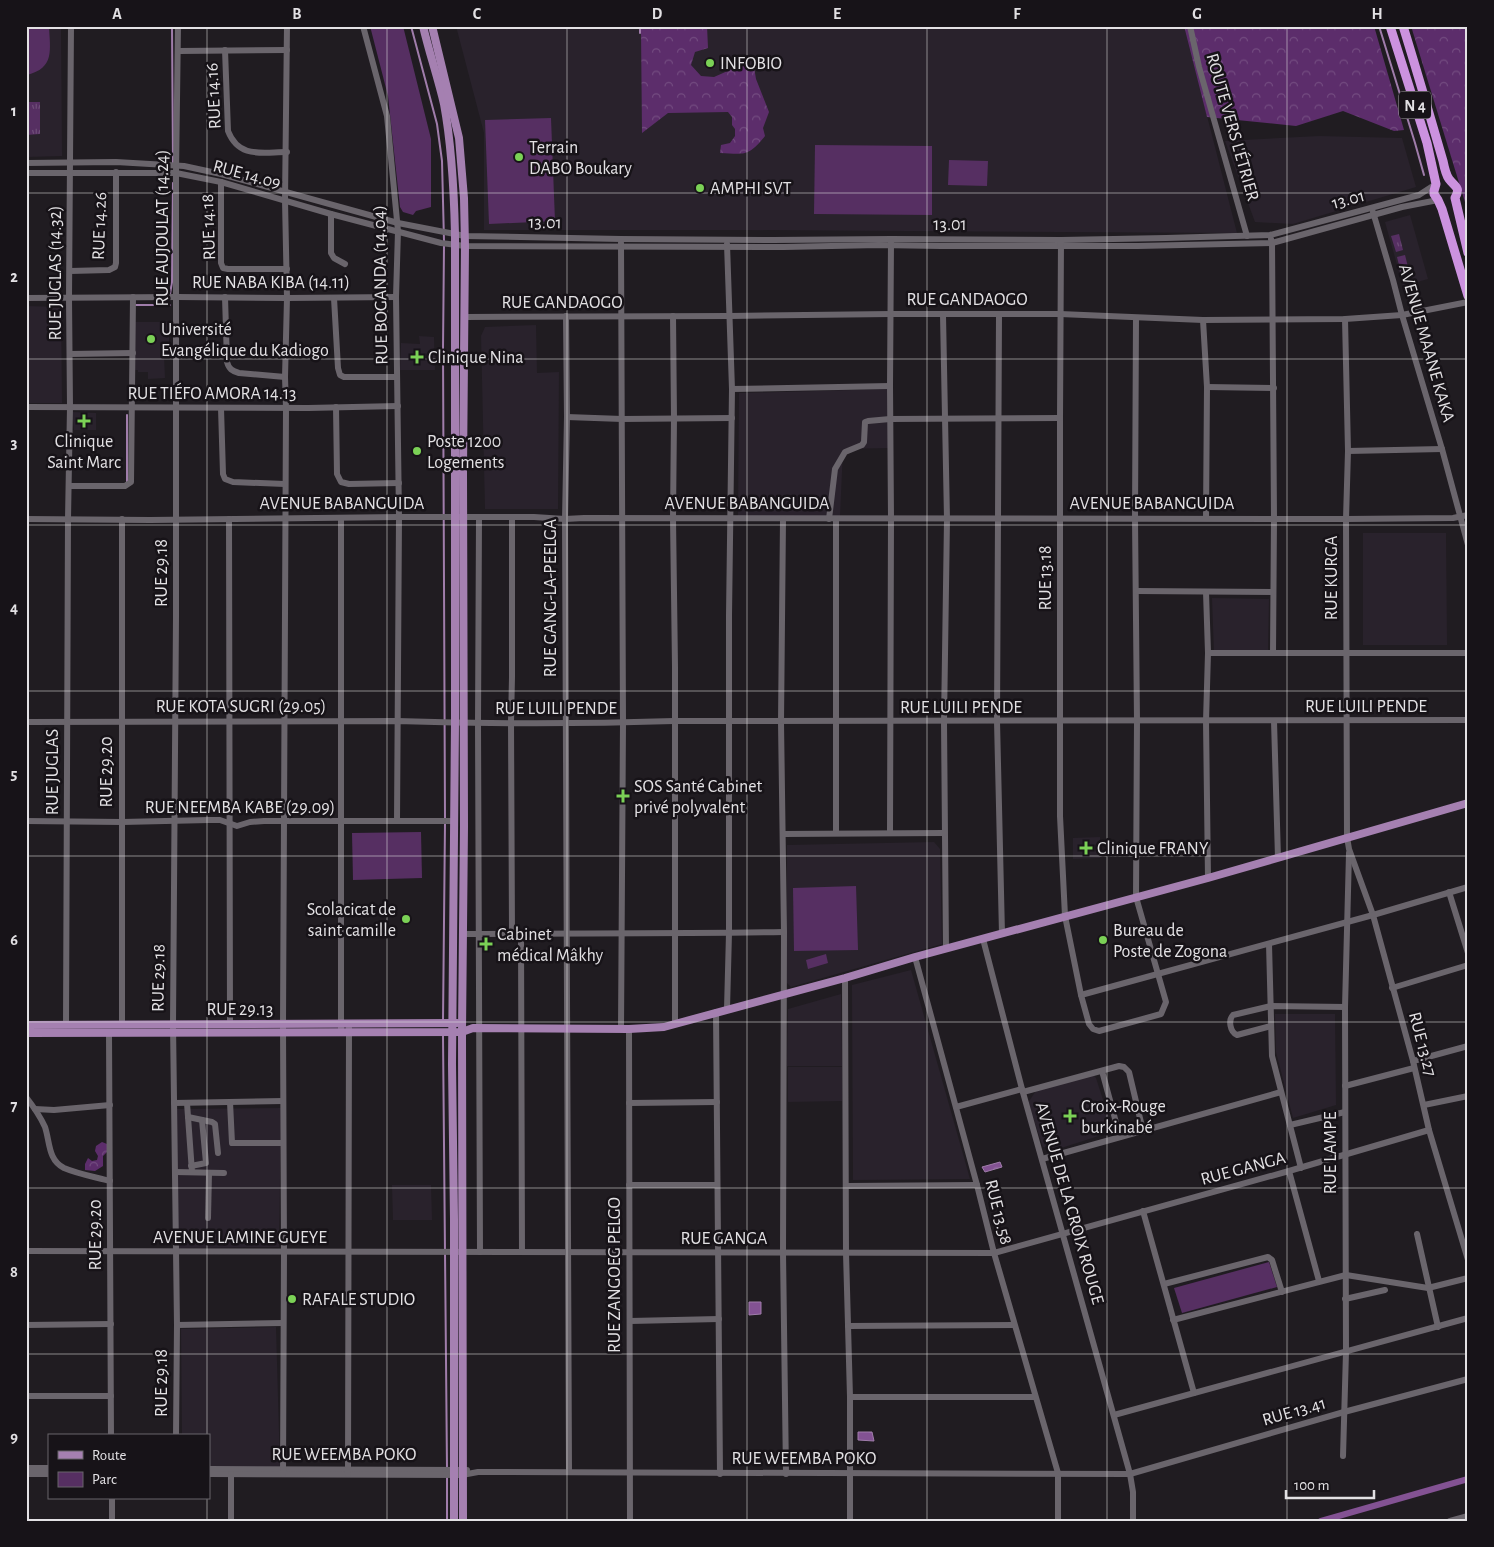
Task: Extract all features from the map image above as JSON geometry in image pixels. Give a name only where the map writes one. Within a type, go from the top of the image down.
[{"type":"highway","name":"N 4","points":[[1390,26],[1426,143],[1436,184],[1434,191],[1436,198],[1468,296]]},
{"type":"highway","name":"N 4","points":[[1403,26],[1443,162],[1450,180],[1457,188],[1455,198],[1468,253]]},
{"type":"highway","points":[[1436,184],[1442,180],[1450,180]]},
{"type":"highway","points":[[1438,200],[1447,203],[1455,198]]},
{"type":"main road","points":[[423,26],[443,103],[454,181],[455,723],[453,1028],[458,1252]]},
{"type":"main road","points":[[432,26],[458,138],[464,198],[465,246],[463,934],[458,1252],[458,1472],[462,1521]]},
{"type":"main road","points":[[26,1033],[109,1033],[173,1028],[653,1028],[675,1024],[1208,878],[1468,803]]},
{"type":"main road","name":"RUE 29.13","points":[[26,1024],[122,1025],[173,1028],[230,1024],[283,1028]]},
{"type":"main road","points":[[454,1521],[458,1472]]},
{"type":"street","name":"RUE JUGLAS (14.32)","points":[[68,519],[71,26]]},
{"type":"street","name":"RUE AUJOULAT (14.24)","points":[[176,520],[178,26]]},
{"type":"street","points":[[283,1472],[285,377],[287,298],[285,200],[286,26]]},
{"type":"street","name":"RUE BOGANDA (14.04)","points":[[364,26],[387,116],[398,223],[396,297],[399,517],[398,821]]},
{"type":"street","name":"ROUTE VERS L'ÉTRIER","points":[[1190,26],[1247,236]]},
{"type":"street","points":[[179,50],[287,50]]},
{"type":"street","name":"RUE 14.16","points":[[225,50],[228,131],[230,138],[237,146],[246,151],[286,152]]},
{"type":"street","name":"RUE 14.09","points":[[26,163],[116,162],[177,165],[222,174],[398,223],[455,234]]},
{"type":"street","name":"RUE 14.26","points":[[70,271],[109,270],[115,267],[116,172]]},
{"type":"street","name":"RUE 14.09","points":[[26,173],[176,173],[221,182],[331,214],[455,246]]},
{"type":"street","name":"RUE 14.18","points":[[221,182],[221,263],[224,268],[287,269]]},
{"type":"street","name":"13.01","points":[[455,246],[621,247],[727,243],[891,242],[1062,243],[1138,246],[1272,242],[1419,195],[1436,184]]},
{"type":"street","name":"13.01","points":[[1062,243],[1270,235],[1373,211],[1438,200]]},
{"type":"street","name":"AVENUE MAANE KAKA","points":[[1373,211],[1468,545]]},
{"type":"street","points":[[331,214],[332,253],[334,258],[345,264]]},
{"type":"street","name":"13.01","points":[[455,234],[464,236],[727,243]]},
{"type":"street","points":[[1270,235],[1272,242],[1274,388],[1273,653]]},
{"type":"street","name":"RUE ZANGOEG PELGO","points":[[621,239],[623,723],[621,934],[629,1103],[630,1521]]},
{"type":"street","points":[[890,833],[891,242]]},
{"type":"street","points":[[727,243],[732,389],[727,1009]]},
{"type":"street","name":"RUE 13.18","points":[[1062,243],[1060,314],[1060,816],[1065,916],[1089,1024],[1096,1030],[1102,1030],[1161,1014],[1166,1002],[1159,974]]},
{"type":"street","points":[[69,486],[124,486],[130,484],[132,479],[133,297]]},
{"type":"street","points":[[225,297],[227,362],[233,372],[285,377]]},
{"type":"street","name":"RUE NABA KIBA (14.11)","points":[[26,298],[396,297]]},
{"type":"street","points":[[334,298],[340,375],[396,377]]},
{"type":"street","name":"RUE GANDAOGO","points":[[465,317],[1060,314],[1203,320],[1273,318],[1345,319],[1402,315],[1468,302]]},
{"type":"street","points":[[943,315],[947,519],[944,722],[946,949]]},
{"type":"street","points":[[999,315],[998,722],[1002,934]]},
{"type":"street","name":"RUE GANG-LA-PEELGA","points":[[566,316],[567,417],[564,519],[569,1472]]},
{"type":"street","points":[[673,316],[675,1024]]},
{"type":"street","points":[[1136,318],[1136,897],[1159,974]]},
{"type":"street","name":"RUE KURGA","points":[[1345,319],[1348,451],[1346,519],[1347,837]]},
{"type":"street","points":[[1203,320],[1207,387],[1206,518]]},
{"type":"street","points":[[70,354],[133,353]]},
{"type":"street","points":[[732,389],[890,386]]},
{"type":"street","points":[[1207,387],[1274,388]]},
{"type":"street","name":"RUE TIÉFO AMORA 14.13","points":[[26,407],[336,408],[398,406]]},
{"type":"street","points":[[221,408],[223,474],[225,479],[233,482],[285,484]]},
{"type":"street","points":[[336,408],[338,479],[344,484],[398,484]]},
{"type":"street","points":[[567,417],[622,419],[732,418]]},
{"type":"street","points":[[836,833],[832,519],[835,469],[845,452],[862,445],[864,442],[865,422],[890,419],[1060,418]]},
{"type":"street","points":[[1348,451],[1442,449]]},
{"type":"street","name":"AVENUE BABANGUIDA","points":[[26,519],[176,520],[534,517],[564,519],[1346,519],[1460,518],[1468,515]]},
{"type":"street","points":[[341,518],[341,822],[349,1252],[348,1472]]},
{"type":"street","points":[[479,518],[479,934],[476,1028],[480,1252]]},
{"type":"street","points":[[512,518],[512,933]]},
{"type":"street","name":"RUE JUGLAS","points":[[66,1025],[68,519]]},
{"type":"street","name":"RUE 29.20","points":[[122,519],[122,1025]]},
{"type":"street","points":[[229,519],[230,1024]]},
{"type":"street","points":[[783,519],[781,722],[784,932],[783,1253],[786,1474]]},
{"type":"street","name":"RUE 29.18","points":[[176,520],[173,1028],[177,1324],[176,1434]]},
{"type":"street","points":[[1136,591],[1273,592]]},
{"type":"street","points":[[1206,592],[1208,653],[1206,721],[1208,878]]},
{"type":"street","points":[[1208,653],[1468,653]]},
{"type":"street","name":"RUE LUILI PENDE","points":[[455,723],[1468,720]]},
{"type":"street","name":"RUE KOTA SUGRI (29.05)","points":[[26,722],[397,721],[455,723]]},
{"type":"street","points":[[1274,721],[1278,858]]},
{"type":"street","name":"RUE NEEMBA KABE (29.09)","points":[[26,821],[220,820],[237,826],[255,821],[454,821]]},
{"type":"street","points":[[783,834],[944,833]]},
{"type":"street","name":"RUE 13.27","points":[[1347,837],[1349,849],[1373,915],[1429,1130],[1468,1260]]},
{"type":"street","name":"RUE LAMPE","points":[[1343,1456],[1346,1352],[1345,1007],[1349,849]]},
{"type":"street","points":[[1082,995],[1468,887]]},
{"type":"street","points":[[1449,892],[1468,953]]},
{"type":"street","points":[[463,934],[784,932]]},
{"type":"street","points":[[521,933],[522,1252]]},
{"type":"street","name":"AVENUE DE LA CROIX ROUGE","points":[[983,939],[1130,1474],[1133,1492],[1133,1521]]},
{"type":"street","points":[[1269,944],[1272,1056],[1301,1168]]},
{"type":"street","name":"RUE 13.58","points":[[915,957],[994,1253],[1058,1473],[1058,1521]]},
{"type":"street","points":[[1392,988],[1468,965]]},
{"type":"street","points":[[845,978],[846,1253],[850,1398],[850,1521]]},
{"type":"street","points":[[1271,1026],[1237,1034],[1232,1030],[1230,1020],[1232,1015],[1271,1006],[1345,1007]]},
{"type":"street","points":[[716,1012],[720,1474]]},
{"type":"street","name":"RUE 29.20","points":[[109,1033],[111,1434]]},
{"type":"street","points":[[1345,1086],[1468,1046]]},
{"type":"street","points":[[956,1107],[1122,1066],[1128,1070],[1143,1130]]},
{"type":"street","points":[[1102,1071],[1120,1137]]},
{"type":"street","points":[[1042,1159],[1281,1092]]},
{"type":"street","points":[[1424,1105],[1468,1096]]},
{"type":"street","points":[[26,1097],[45,1128],[52,1156],[56,1162],[64,1168],[110,1181]]},
{"type":"street","points":[[174,1103],[283,1101]]},
{"type":"street","points":[[230,1102],[232,1143],[283,1143]]},
{"type":"street","points":[[629,1103],[717,1102]]},
{"type":"street","points":[[187,1103],[191,1169]]},
{"type":"street","points":[[35,1109],[54,1110],[110,1105]]},
{"type":"street","points":[[1290,1125],[1345,1112]]},
{"type":"street","points":[[188,1117],[215,1124],[218,1152]]},
{"type":"street","points":[[175,1172],[191,1169],[206,1163],[202,1120]]},
{"type":"street","name":"RUE GANGA","points":[[458,1252],[994,1253],[1301,1168],[1429,1130]]},
{"type":"street","points":[[191,1169],[209,1173],[224,1173]]},
{"type":"street","points":[[1289,1171],[1319,1282]]},
{"type":"street","points":[[208,1218],[209,1173]]},
{"type":"street","points":[[629,1185],[717,1186]]},
{"type":"street","points":[[847,1186],[977,1185]]},
{"type":"street","points":[[1143,1211],[1194,1393]]},
{"type":"street","points":[[1417,1234],[1438,1327]]},
{"type":"street","name":"AVENUE LAMINE GUEYE","points":[[26,1251],[458,1252]]},
{"type":"street","points":[[1164,1284],[1268,1257],[1272,1260],[1282,1292]]},
{"type":"street","points":[[1173,1320],[1346,1275],[1428,1288],[1468,1278]]},
{"type":"street","points":[[1345,1299],[1385,1290]]},
{"type":"street","points":[[1114,1415],[1468,1318]]},
{"type":"street","points":[[630,1321],[719,1319]]},
{"type":"street","points":[[177,1324],[283,1323]]},
{"type":"street","points":[[26,1326],[111,1324]]},
{"type":"street","points":[[848,1326],[1014,1325]]},
{"type":"street","name":"RUE 13.41","points":[[1130,1474],[1344,1412],[1468,1379]]},
{"type":"street","points":[[26,1396],[111,1396]]},
{"type":"street","points":[[850,1398],[1035,1397]]},
{"type":"street","points":[[26,1468],[48,1468]]},
{"type":"street","name":"RUE WEEMBA POKO","points":[[210,1469],[283,1472]]},
{"type":"street","name":"RUE WEEMBA POKO","points":[[210,1474],[283,1472],[569,1472],[786,1474],[850,1472],[1130,1474]]},
{"type":"street","points":[[26,1474],[48,1474]]},
{"type":"street","points":[[231,1474],[231,1521]]},
{"type":"street","points":[[112,1500],[112,1521]]},
{"type":"street","points":[[1450,1521],[1468,1516]]},
{"type":"shaded area","points":[[26,26],[61,26],[62,156],[26,157]]},
{"type":"shaded area","points":[[456,26],[1184,26],[1237,233],[484,230],[484,133]]},
{"type":"shaded area","points":[[1319,136],[1402,138],[1416,187],[1293,224],[1255,222],[1225,141]]},
{"type":"shaded area","points":[[1410,215],[1428,279],[1403,286],[1385,222]]},
{"type":"shaded area","points":[[26,306],[61,307],[62,403],[26,403]]},
{"type":"shaded area","name":"Université Evangélique du Kadiogo","points":[[134,322],[169,322],[169,356],[164,356],[165,378],[148,379],[148,372],[134,370]]},
{"type":"shaded area","points":[[536,325],[537,373],[559,372],[558,509],[485,509],[481,336],[485,327]]},
{"type":"shaded area","name":"Clinique Nina","points":[[419,336],[434,337],[435,370],[400,370],[401,343],[420,344]]},
{"type":"shaded area","points":[[887,389],[889,448],[843,449],[840,517],[738,517],[739,393]]},
{"type":"shaded area","name":"Clinique Saint Marc","points":[[72,412],[96,413],[96,430],[74,430]]},
{"type":"shaded area","points":[[1363,533],[1446,533],[1447,645],[1363,645]]},
{"type":"shaded area","points":[[1212,598],[1269,599],[1268,650],[1214,653]]},
{"type":"shaded area","name":"Clinique FRANY","points":[[1100,837],[1100,858],[1073,859],[1073,838]]},
{"type":"shaded area","points":[[934,842],[940,849],[942,944],[791,987],[787,983],[787,845]]},
{"type":"shaded area","points":[[911,970],[970,1179],[853,1180],[852,985]]},
{"type":"shaded area","points":[[841,994],[842,1066],[787,1066],[788,1009]]},
{"type":"shaded area","points":[[1275,1014],[1335,1014],[1336,1105],[1293,1118],[1276,1052]]},
{"type":"shaded area","points":[[788,1067],[842,1067],[842,1101],[788,1102]]},
{"type":"shaded area","name":"Croix-Rouge burkinabé","points":[[1092,1074],[1096,1078],[1112,1128],[1108,1133],[1055,1150],[1043,1147],[1028,1103],[1037,1089]]},
{"type":"shaded area","points":[[281,1108],[279,1247],[178,1248],[177,1109]]},
{"type":"shaded area","points":[[392,1185],[431,1185],[432,1220],[393,1220]]},
{"type":"shaded area","points":[[276,1327],[280,1468],[210,1468],[210,1434],[182,1434],[181,1329]]},
{"type":"green space","points":[[26,26],[49,26],[50,43],[47,63],[36,72],[27,75]]},
{"type":"green space","points":[[370,26],[403,26],[431,139],[431,207],[416,211],[413,215],[403,212],[400,207],[388,96]]},
{"type":"green space","points":[[642,26],[707,26],[708,48],[695,52],[691,65],[701,76],[714,77],[739,66],[754,67],[756,79],[769,112],[763,128],[765,136],[754,148],[741,154],[720,153],[721,145],[730,143],[735,136],[732,117],[728,112],[668,113],[642,133]]},
{"type":"green space","points":[[1184,26],[1374,26],[1404,130],[1394,131],[1343,111],[1296,126],[1207,117]]},
{"type":"green space","points":[[1411,26],[1468,26],[1468,212]]},
{"type":"green space","points":[[26,102],[40,102],[40,134],[26,135]]},
{"type":"green space","name":"Terrain DABO Boukary","points":[[551,118],[555,221],[489,224],[485,120]]},
{"type":"green space","points":[[815,145],[932,146],[932,215],[814,214]]},
{"type":"green space","points":[[949,160],[988,161],[987,186],[948,185]]},
{"type":"green space","points":[[1399,234],[1403,250],[1396,252],[1391,236]]},
{"type":"green space","points":[[1405,255],[1409,271],[1401,273],[1397,257]]},
{"type":"green space","points":[[421,832],[422,878],[353,880],[352,833]]},
{"type":"green space","points":[[856,886],[858,950],[794,951],[793,888]]},
{"type":"green space","points":[[826,954],[828,963],[808,969],[806,960]]},
{"type":"green space","points":[[102,1142],[107,1144],[108,1151],[103,1156],[103,1166],[95,1171],[85,1170],[88,1158],[92,1161],[97,1160],[96,1146]]},
{"type":"green space","points":[[1269,1262],[1277,1287],[1182,1313],[1174,1288]]},
{"type":"water","points":[[1000,1162],[1002,1167],[985,1172],[982,1167]]},
{"type":"water","points":[[749,1302],[761,1302],[761,1314],[749,1315]]},
{"type":"water","points":[[858,1432],[872,1432],[874,1441],[858,1440]]},
{"type":"waterway","points":[[172,26],[173,163]]},
{"type":"waterway","points":[[411,26],[437,124],[442,161],[444,241]]},
{"type":"waterway","points":[[640,26],[640,33]]},
{"type":"waterway","points":[[1379,26],[1424,175]]},
{"type":"waterway","points":[[170,294],[172,282],[173,183]]},
{"type":"waterway","points":[[444,246],[445,818]]},
{"type":"waterway","points":[[135,305],[170,305]]},
{"type":"waterway","points":[[127,415],[127,482]]},
{"type":"waterway","points":[[443,1021],[445,823]]},
{"type":"waterway","points":[[443,1036],[447,1468]]},
{"type":"waterway","points":[[447,1476],[447,1521]]},
{"type":"waterway","points":[[1321,1521],[1468,1479]]},
{"type":"place","name":"INFOBIO","points":[[710,63]]},
{"type":"place","name":"Terrain DABO Boukary","points":[[519,157]]},
{"type":"place","name":"AMPHI SVT","points":[[700,188]]},
{"type":"place","name":"Université Evangélique du Kadiogo","points":[[151,339]]},
{"type":"place","name":"Clinique Nina","points":[[417,357]]},
{"type":"place","name":"Clinique Saint Marc","points":[[84,421]]},
{"type":"place","name":"Poste 1200 Logements","points":[[417,451]]},
{"type":"place","name":"SOS Santé Cabinet privé polyvalent","points":[[623,796]]},
{"type":"place","name":"Clinique FRANY","points":[[1086,848]]},
{"type":"place","name":"Scolacicat de saint camille","points":[[406,919]]},
{"type":"place","name":"Bureau de Poste de Zogona","points":[[1103,940]]},
{"type":"place","name":"Cabinet médical Mâkhy","points":[[486,944]]},
{"type":"place","name":"Croix-Rouge burkinabé","points":[[1070,1116]]},
{"type":"place","name":"RAFALE STUDIO","points":[[292,1299]]}]
